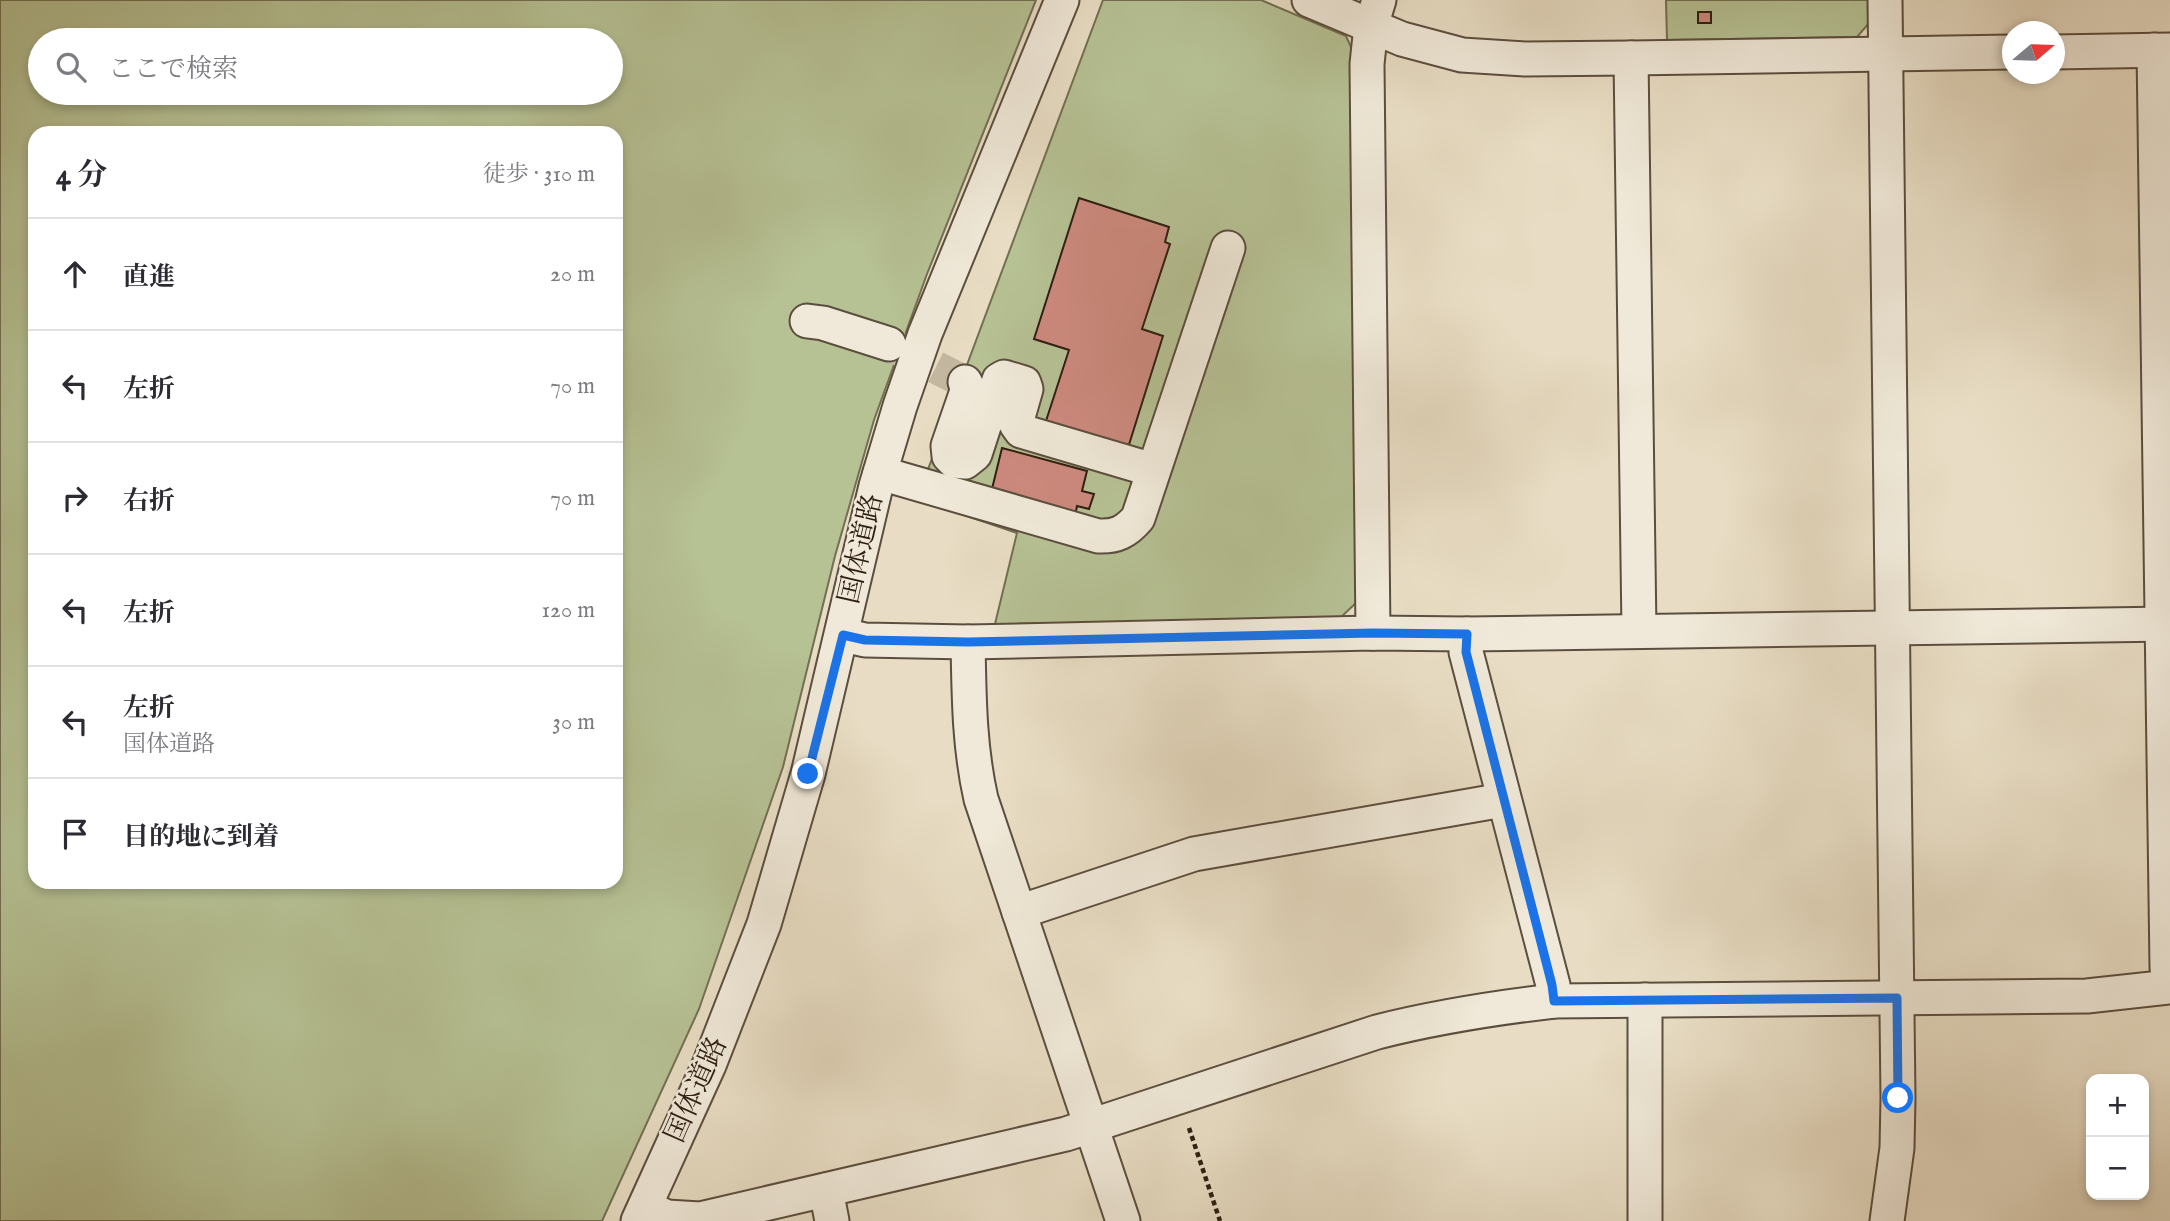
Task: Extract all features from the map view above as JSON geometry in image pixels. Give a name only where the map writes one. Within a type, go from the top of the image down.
[{"type":"street","name":"国体道路","points":[[641,1214],[713,1053],[765,924],[808,774],[880,473],[900,406],[925,334],[1062,0]]},
{"type":"street","points":[[1309,0],[1375,13],[1402,39],[1462,55],[1525,59],[2002,52]]},
{"type":"street","points":[[1885,0],[1897,998],[1897,1148],[1887,1221]]},
{"type":"street","points":[[1373,633],[1367,64],[1375,13]]},
{"type":"street","points":[[641,1214],[700,1219],[829,1206],[1092,1126],[1390,1029],[1484,1009],[1554,1001],[2087,996],[2170,985],[2167,968],[2162,50],[2065,51]]},
{"type":"street","points":[[1631,58],[1639,631]]},
{"type":"street","points":[[880,473],[1098,536],[1111,537],[1128,530],[1138,518],[1228,248]]},
{"type":"street","points":[[807,321],[823,323],[889,344]]},
{"type":"street","points":[[965,382],[968,388],[948,446],[948,456],[954,461],[965,462],[975,454],[999,380],[1004,377],[1024,383],[1026,389],[1016,424],[1021,431],[1153,470]]},
{"type":"street","points":[[843,635],[865,640],[968,642],[1373,633],[2165,624]]},
{"type":"street","points":[[1467,634],[1466,652],[1554,1001]]},
{"type":"street","points":[[968,642],[969,720],[981,799],[1123,1221]]},
{"type":"street","points":[[1019,912],[1194,854],[1503,800]]},
{"type":"street","points":[[1645,1000],[1645,1221]]},
{"type":"path","points":[[1178,1097],[1220,1221]]},
{"type":"green space","points":[[0,0],[1036,0],[927,274],[874,420],[835,556],[783,767],[699,1009],[602,1221],[0,1221]]},
{"type":"green space","points":[[1103,0],[1261,0],[1346,36],[1351,47],[1358,601],[1339,619],[995,624],[1017,533],[917,499]]},
{"type":"green space","points":[[1666,0],[1869,0],[1870,22],[1857,37],[1667,40]]},
{"type":"building","points":[[1698,12],[1711,12],[1711,23],[1698,23]]},
{"type":"building","points":[[1079,198],[1169,227],[1165,242],[1170,244],[1142,329],[1163,336],[1127,451],[1045,424],[1069,350],[1034,339]]},
{"type":"building","points":[[1002,448],[1087,471],[1082,491],[1094,494],[1089,509],[1077,506],[1075,516],[991,493]]},
{"type":"tunnel","points":[[891,345],[965,382]]},
{"type":"route","points":[[808,774],[843,635],[865,640],[968,642],[1373,633],[1467,634],[1466,652],[1554,1001],[1897,998],[1898,1098]]}]
